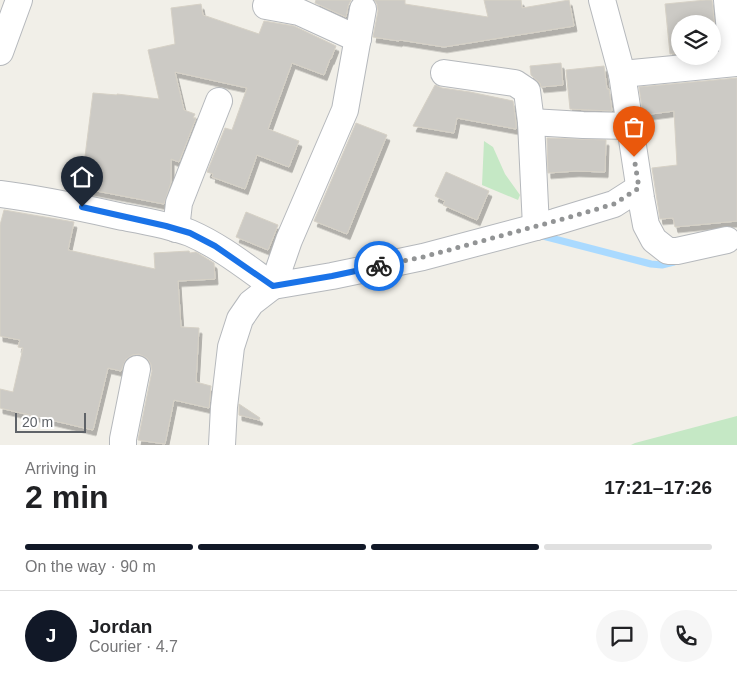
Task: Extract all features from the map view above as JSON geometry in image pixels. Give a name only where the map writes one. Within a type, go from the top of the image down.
[{"type":"street","points":[[0,52],[19,0]]},
{"type":"street","points":[[602,0],[622,74],[646,225],[654,240],[668,251],[677,251],[727,240]]},
{"type":"street","points":[[622,74],[735,63],[727,0]]},
{"type":"street","points":[[266,6],[300,6],[358,39]]},
{"type":"street","points":[[273,286],[289,240],[345,110],[363,9]]},
{"type":"street","points":[[444,73],[515,84],[527,90],[531,122],[536,227]]},
{"type":"street","points":[[176,229],[179,204],[219,101]]},
{"type":"street","points":[[531,122],[630,126]]},
{"type":"street","points":[[222,445],[224,407],[232,348],[240,319],[251,303],[273,286],[423,257],[536,227],[614,204],[639,188]]},
{"type":"street","points":[[0,194],[45,200],[190,233],[215,246],[273,286]]},
{"type":"street","points":[[123,445],[137,369]]},
{"type":"green space","points":[[484,141],[493,147],[505,174],[520,195],[518,200],[482,185]]},
{"type":"green space","points":[[737,416],[737,445],[631,445],[635,443]]},
{"type":"building","points":[[316,0],[351,0],[346,17],[315,3]]},
{"type":"building","points":[[374,0],[405,0],[405,4],[488,17],[484,0],[521,0],[522,8],[569,0],[574,26],[444,47],[373,37],[378,11]]},
{"type":"building","points":[[712,0],[714,15],[671,15],[671,54],[670,54],[665,4]]},
{"type":"building","points":[[201,4],[203,15],[259,34],[264,21],[294,26],[336,46],[324,75],[292,63],[268,129],[299,141],[289,167],[257,155],[245,189],[212,177],[213,174],[207,172],[225,128],[232,130],[247,88],[175,72],[184,110],[195,114],[193,118],[196,118],[179,162],[171,159],[171,182],[164,204],[81,188],[93,93],[159,99],[148,50],[175,44],[171,8]]},
{"type":"building","points":[[561,63],[563,85],[541,87],[540,83],[531,75],[530,66]]},
{"type":"building","points":[[604,66],[612,111],[570,109],[566,70]]},
{"type":"building","points":[[737,78],[737,221],[675,227],[673,218],[660,219],[652,168],[677,165],[674,111],[643,115],[639,87]]},
{"type":"building","points":[[435,85],[442,88],[513,101],[516,129],[457,118],[454,133],[413,126]]},
{"type":"building","points":[[356,123],[387,135],[347,234],[314,221]]},
{"type":"building","points":[[547,138],[606,140],[605,172],[576,171],[548,173]]},
{"type":"building","points":[[446,172],[489,191],[477,220],[443,205],[445,201],[435,196]]},
{"type":"building","points":[[4,210],[74,222],[68,250],[155,269],[154,253],[196,252],[214,263],[215,279],[178,281],[181,327],[199,328],[196,382],[211,386],[209,408],[174,400],[165,444],[138,440],[152,371],[151,364],[147,358],[139,354],[132,355],[126,359],[121,371],[108,368],[93,430],[0,408],[0,389],[13,392],[23,348],[18,347],[20,340],[0,336],[0,225]]},
{"type":"building","points":[[246,212],[278,225],[268,250],[236,237]]},
{"type":"building","points":[[239,404],[260,418],[259,420],[239,415]]},
{"type":"waterway","points":[[539,235],[651,264],[662,265],[674,262]]},
{"type":"way so far","points":[[379,266],[423,257],[555,222],[614,204],[639,188],[634,157]]},
{"type":"route","points":[[82,207],[190,233],[215,246],[273,286],[379,266]]}]
